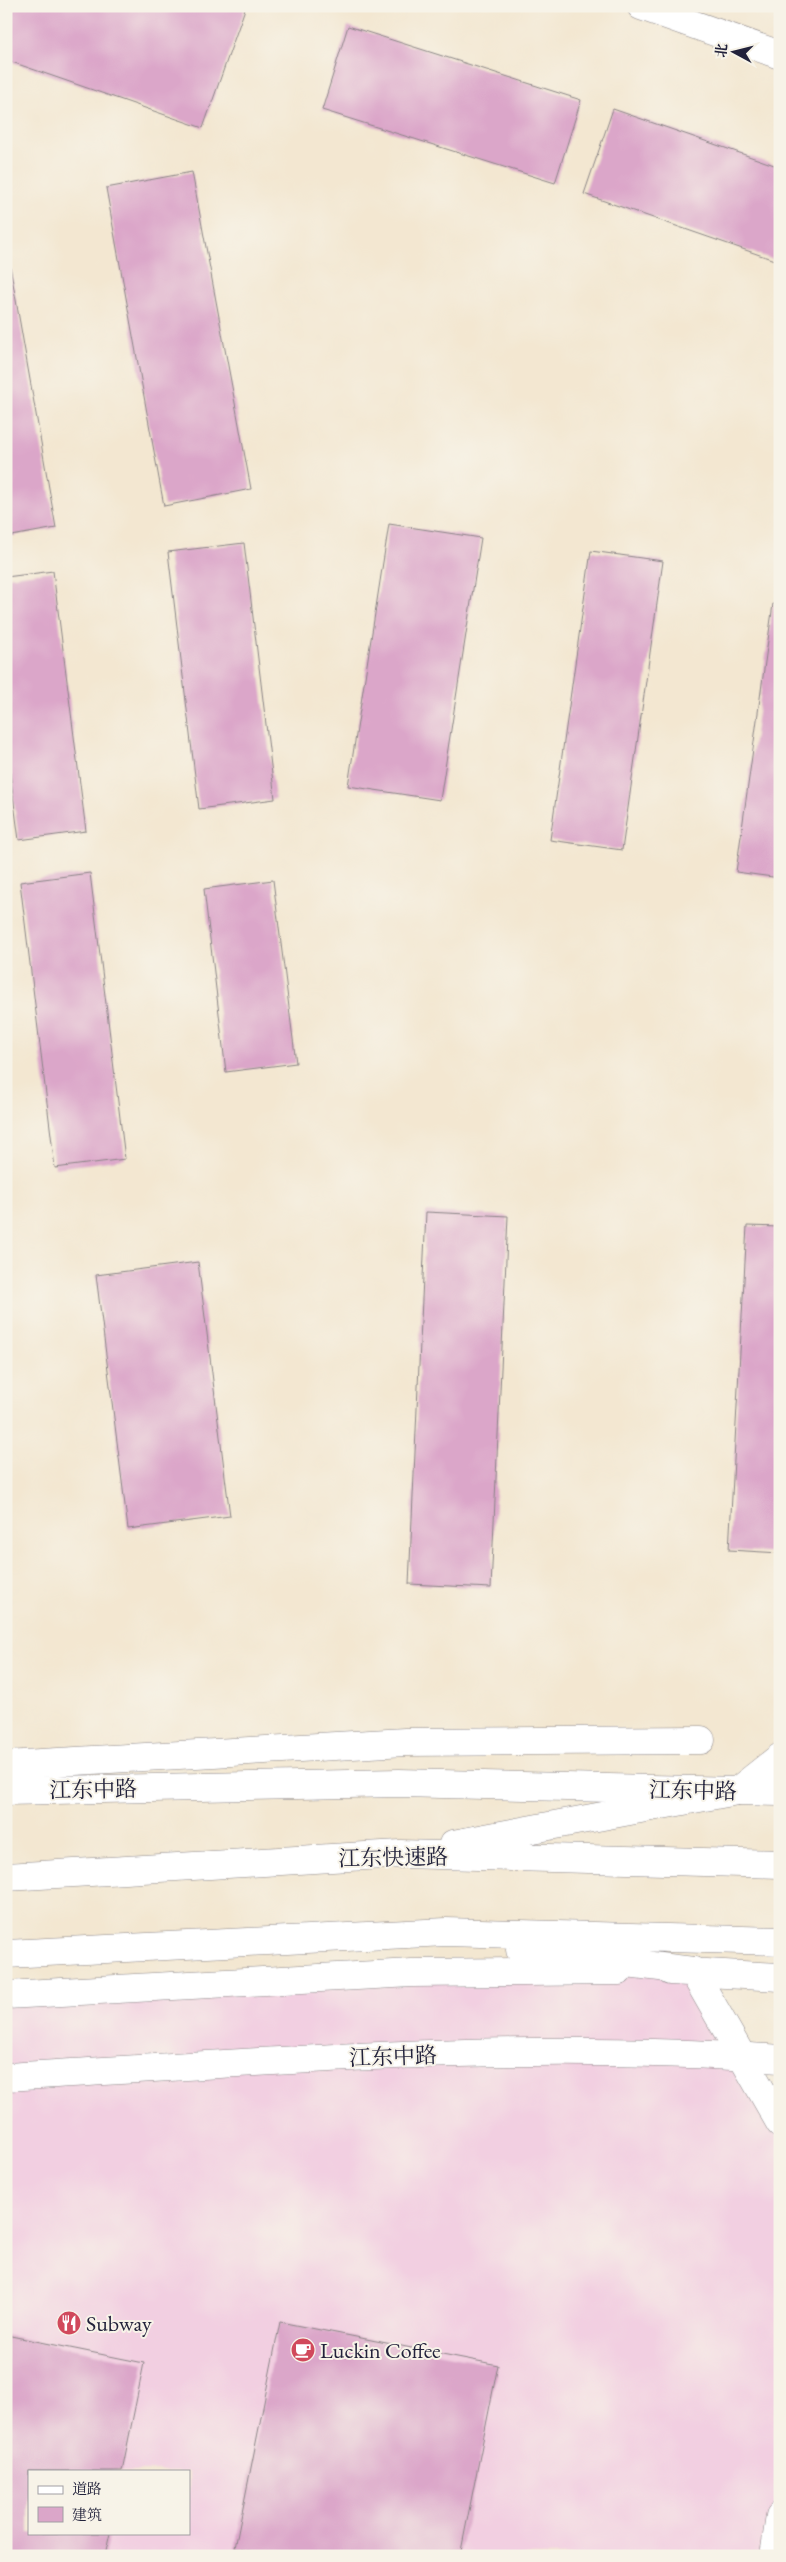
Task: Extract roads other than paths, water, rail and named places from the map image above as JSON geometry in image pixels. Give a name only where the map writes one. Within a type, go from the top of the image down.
[{"type":"main road","points":[[641,6],[780,55]]},
{"type":"main road","name":"江东中路","points":[[6,1765],[405,1742],[701,1740]]},
{"type":"main road","points":[[400,1854],[736,1791],[780,1757]]},
{"type":"main road","name":"江东中路","points":[[6,1791],[399,1783],[780,1792]]},
{"type":"main road","name":"江东快速路","points":[[6,1877],[400,1854],[780,1864]]},
{"type":"main road","points":[[6,1954],[446,1932],[780,1941]]},
{"type":"main road","points":[[394,1935],[693,1971],[780,1977]]},
{"type":"main road","points":[[6,1995],[412,1972],[693,1971]]},
{"type":"main road","points":[[693,1971],[780,2123]]},
{"type":"main road","name":"江东中路","points":[[6,2077],[414,2054],[690,2052],[780,2059]]},
{"type":"main road","points":[[774,2556],[780,2516]]},
{"type":"place","name":"Subway","points":[[69,2323]]},
{"type":"place","name":"Luckin Coffee","points":[[303,2350]]}]
